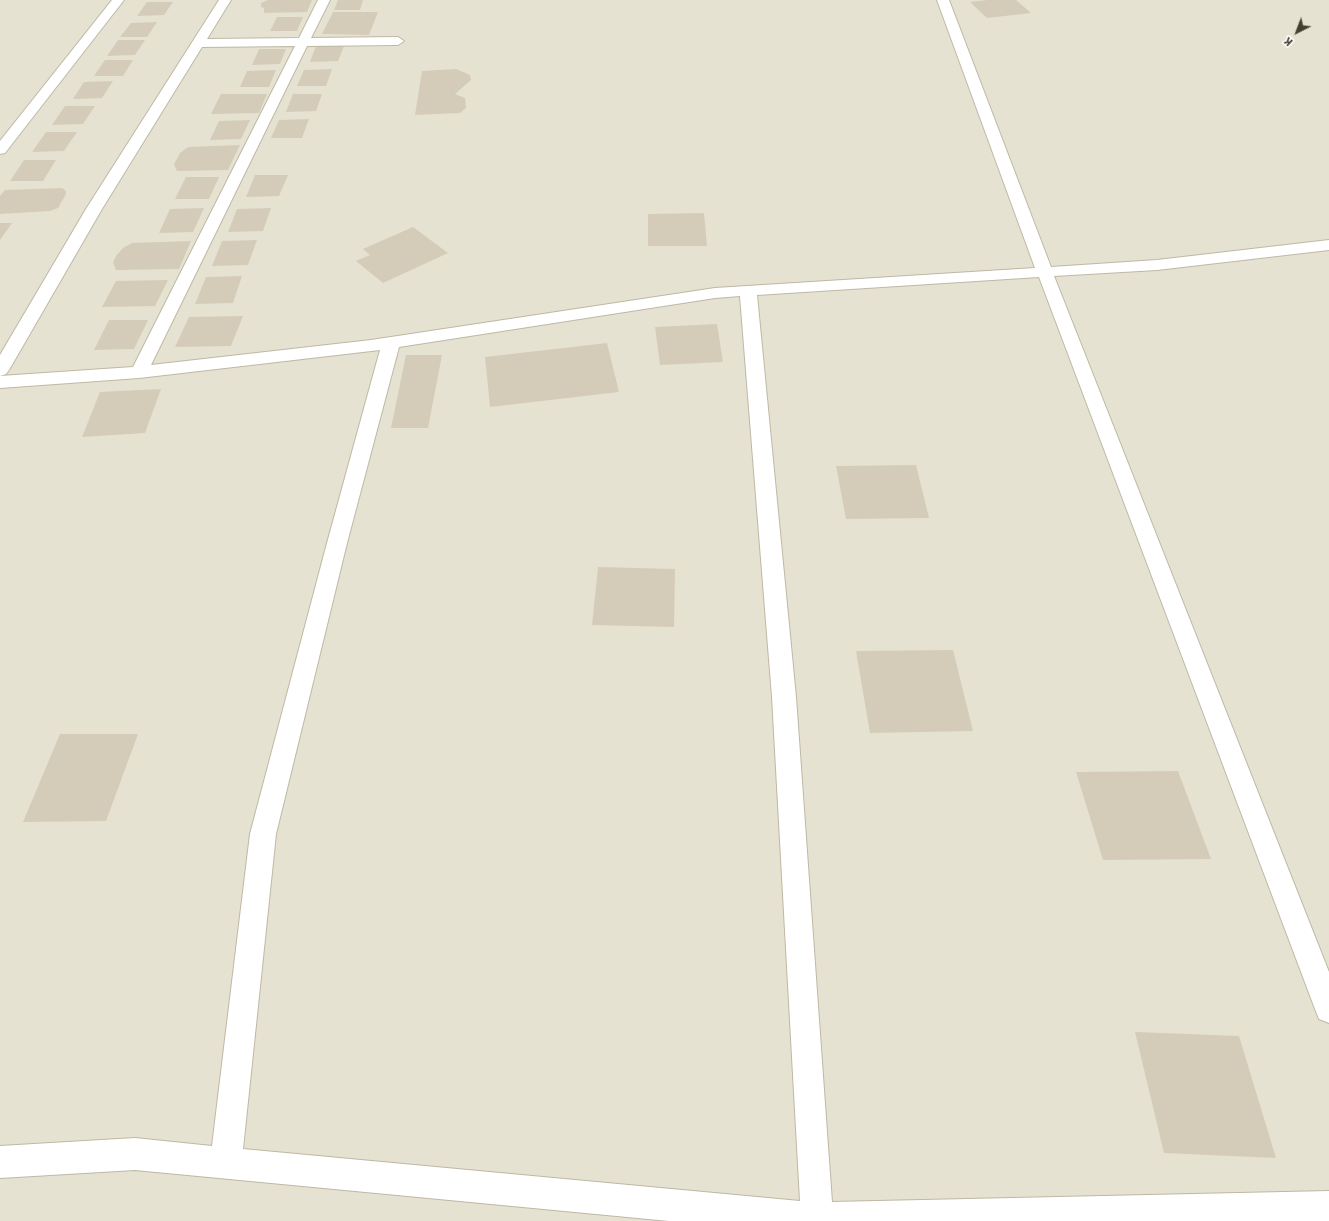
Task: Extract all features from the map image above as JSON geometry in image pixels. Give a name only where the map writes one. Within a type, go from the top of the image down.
[{"type":"street","points":[[0,150],[118,0]]},
{"type":"street","points":[[0,370],[94,209],[225,0]]},
{"type":"street","points":[[139,372],[324,0]]},
{"type":"street","points":[[943,0],[1045,273],[1329,1009]]},
{"type":"street","points":[[199,43],[398,41]]},
{"type":"street","points":[[0,382],[139,372],[391,343],[715,293],[1158,266],[1329,245]]},
{"type":"street","points":[[748,290],[784,697],[817,1220]]},
{"type":"street","points":[[226,1163],[263,834],[339,535],[391,343]]},
{"type":"street","points":[[0,1162],[135,1154],[817,1220],[1329,1207]]},
{"type":"shaded area","points":[[0,0],[1329,0],[1329,1221],[0,1221]]},
{"type":"building","points":[[268,0],[312,0],[307,12],[264,13],[264,8],[261,7],[261,3]]},
{"type":"building","points":[[338,0],[363,0],[360,10],[334,10]]},
{"type":"building","points":[[987,0],[1016,0],[1031,13],[987,18],[970,2]]},
{"type":"building","points":[[147,2],[173,2],[164,15],[137,16]]},
{"type":"building","points":[[333,12],[378,12],[369,35],[322,34]]},
{"type":"building","points":[[277,17],[303,17],[297,31],[270,31]]},
{"type":"building","points":[[157,22],[147,37],[120,37],[131,23]]},
{"type":"building","points":[[118,40],[145,40],[135,55],[107,56]]},
{"type":"building","points":[[316,46],[344,46],[338,61],[310,62]]},
{"type":"building","points":[[259,49],[286,49],[280,64],[252,65]]},
{"type":"building","points":[[105,60],[133,60],[123,76],[94,76]]},
{"type":"building","points":[[332,69],[326,86],[297,86],[304,70]]},
{"type":"building","points":[[456,69],[470,75],[471,80],[455,94],[465,98],[466,108],[460,113],[415,115],[422,71]]},
{"type":"building","points":[[276,70],[269,87],[240,87],[247,71]]},
{"type":"building","points":[[113,81],[102,98],[73,99],[84,82]]},
{"type":"building","points":[[221,94],[267,94],[259,113],[211,114]]},
{"type":"building","points":[[293,94],[322,94],[316,111],[286,112]]},
{"type":"building","points":[[65,106],[95,106],[83,124],[52,125]]},
{"type":"building","points":[[309,119],[302,138],[271,138],[279,120]]},
{"type":"building","points":[[250,120],[241,139],[210,140],[219,121]]},
{"type":"building","points":[[46,132],[77,132],[64,151],[32,152]]},
{"type":"building","points":[[240,145],[228,170],[177,171],[174,164],[180,153],[188,147]]},
{"type":"building","points":[[24,160],[56,160],[43,181],[10,181]]},
{"type":"building","points":[[255,175],[288,175],[279,196],[246,197]]},
{"type":"building","points":[[186,177],[219,177],[209,199],[175,199]]},
{"type":"building","points":[[62,188],[66,191],[66,194],[58,208],[50,211],[0,214],[0,196],[5,190]]},
{"type":"building","points":[[204,208],[193,232],[159,233],[170,209]]},
{"type":"building","points":[[271,208],[263,231],[228,232],[237,209]]},
{"type":"building","points":[[704,213],[707,246],[648,246],[648,214]]},
{"type":"building","points":[[0,223],[12,223],[0,240]]},
{"type":"building","points":[[413,227],[448,253],[383,283],[356,261],[370,255],[363,249]]},
{"type":"building","points":[[257,240],[248,265],[212,266],[222,241]]},
{"type":"building","points":[[191,241],[179,269],[116,270],[113,262],[123,248],[132,243]]},
{"type":"building","points":[[242,276],[233,303],[195,304],[206,277]]},
{"type":"building","points":[[168,280],[155,306],[102,307],[116,281]]},
{"type":"building","points":[[243,316],[231,346],[175,347],[189,317]]},
{"type":"building","points":[[109,320],[148,320],[134,349],[94,350]]},
{"type":"building","points":[[717,324],[723,362],[660,365],[655,327]]},
{"type":"building","points":[[607,343],[619,392],[490,407],[485,357]]},
{"type":"building","points":[[406,355],[442,355],[428,428],[391,428]]},
{"type":"building","points":[[161,389],[145,433],[82,437],[100,392]]},
{"type":"building","points":[[916,465],[929,518],[846,519],[836,466]]},
{"type":"building","points":[[598,567],[675,569],[674,627],[592,625]]},
{"type":"building","points":[[953,650],[973,731],[870,733],[856,651]]},
{"type":"building","points":[[60,734],[138,734],[106,821],[23,822]]},
{"type":"building","points":[[1178,771],[1211,859],[1103,860],[1076,772]]},
{"type":"building","points":[[1135,1032],[1239,1036],[1276,1158],[1164,1153]]}]
